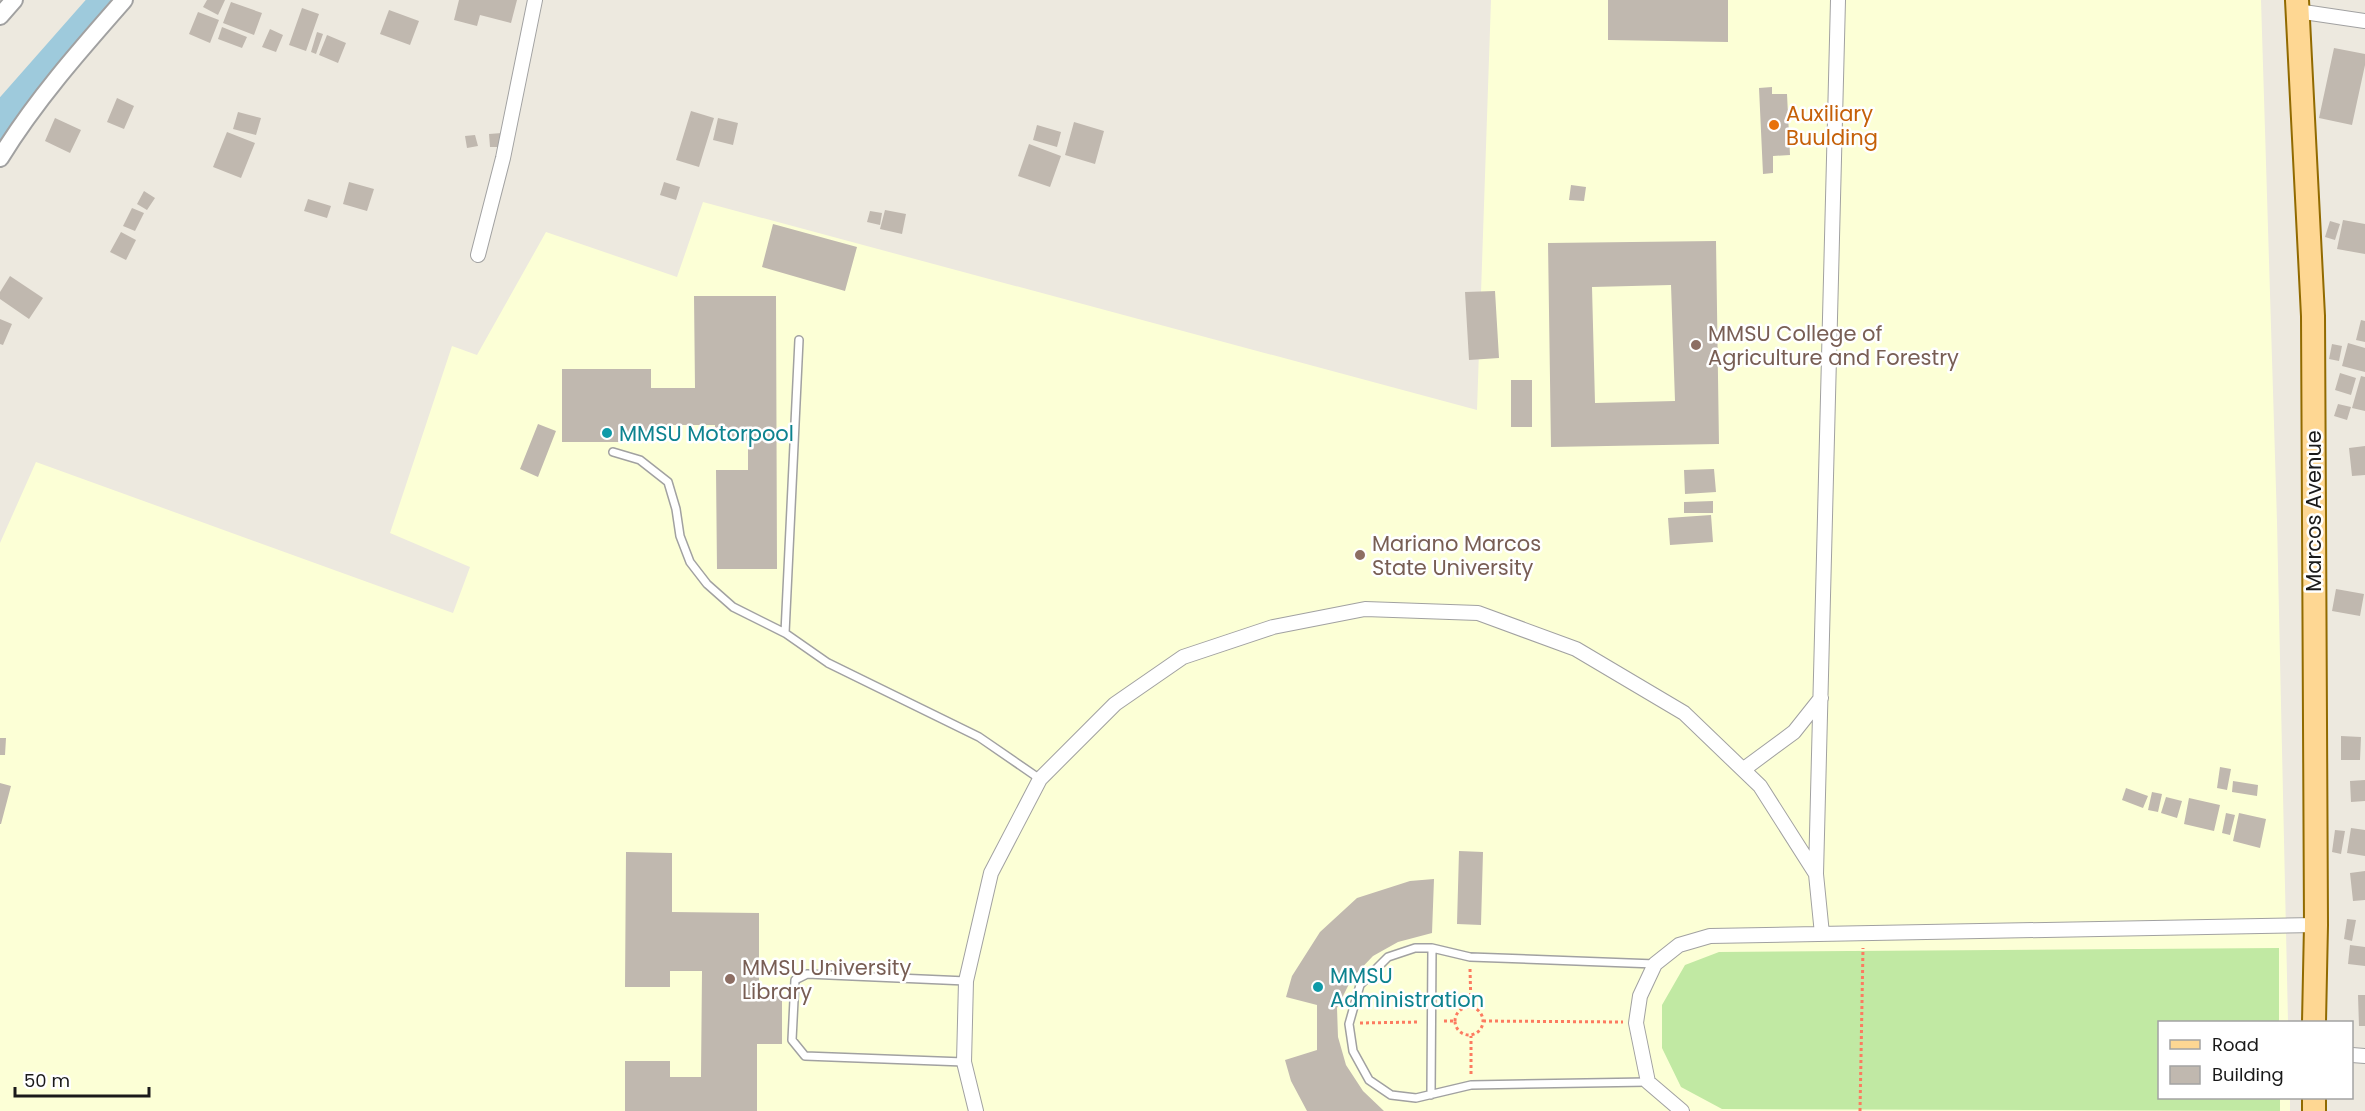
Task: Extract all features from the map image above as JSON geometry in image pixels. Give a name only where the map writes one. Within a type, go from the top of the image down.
[{"type":"main road","name":"Marcos Avenue","points":[[2297,5],[2313,316],[2316,926],[2314,1021]]},
{"type":"street","points":[[0,16],[14,0]]},
{"type":"street","points":[[0,158],[15,132],[45,93],[124,0]]},
{"type":"street","points":[[478,255],[503,158],[535,0]]},
{"type":"street","points":[[1822,934],[1816,874],[1838,0]]},
{"type":"street","points":[[2297,5],[2365,21]]},
{"type":"street","points":[[976,1111],[964,1062],[966,981],[991,873],[1040,779],[1115,704],[1183,657],[1273,627],[1365,609],[1478,613],[1576,649],[1684,713],[1744,769],[1760,786],[1816,874]]},
{"type":"street","points":[[1744,769],[1794,732],[1821,698]]},
{"type":"street","points":[[1682,1111],[1648,1082],[1636,1023],[1640,996],[1655,964],[1679,945],[1710,936],[2316,926]]},
{"type":"lane","points":[[785,633],[799,340]]},
{"type":"lane","points":[[613,452],[640,460],[668,482],[676,509],[680,536],[690,562],[707,584],[733,607],[785,633],[828,663],[979,737],[1040,779]]},
{"type":"lane","points":[[1648,1082],[1471,1085],[1416,1098],[1390,1095],[1369,1080],[1353,1051],[1349,1023],[1360,985],[1388,957],[1415,948],[1432,948],[1470,957],[1655,964]]},
{"type":"lane","points":[[1431,1095],[1432,948]]},
{"type":"lane","points":[[964,1062],[805,1056],[792,1040],[795,980],[807,974],[966,981]]},
{"type":"path","points":[[1860,1111],[1864,933]]},
{"type":"path","points":[[1470,957],[1471,1007]]},
{"type":"path","points":[[1454,1021],[1459,1010],[1471,1007],[1480,1012],[1483,1021],[1480,1030],[1471,1036]]},
{"type":"path","points":[[1349,1023],[1454,1021]]},
{"type":"path","points":[[1454,1021],[1460,1032],[1471,1036]]},
{"type":"path","points":[[1483,1021],[1636,1023]]},
{"type":"path","points":[[1471,1036],[1471,1085]]},
{"type":"shaded area","name":"Mariano Marcos State University","points":[[1491,0],[2261,0],[2277,522],[2288,1021],[2158,1021],[2158,1099],[2290,1099],[2290,1111],[0,1111],[0,543],[36,462],[453,613],[470,567],[390,533],[452,346],[477,355],[546,232],[677,277],[703,202],[1477,410]]},
{"type":"green space","points":[[2279,948],[2279,1021],[2158,1021],[2158,1099],[2280,1099],[2280,1111],[1722,1109],[1681,1087],[1662,1048],[1662,1005],[1685,965],[1719,952]]},
{"type":"building","points":[[207,0],[225,0],[218,15],[203,7]]},
{"type":"building","points":[[459,0],[517,0],[511,23],[480,15],[477,26],[454,20]]},
{"type":"building","points":[[1608,0],[1728,0],[1728,42],[1608,40]]},
{"type":"building","points":[[231,2],[262,13],[254,35],[223,23]]},
{"type":"building","points":[[302,8],[319,14],[306,51],[289,45]]},
{"type":"building","points":[[389,10],[419,21],[410,45],[380,34]]},
{"type":"building","points":[[198,12],[219,20],[210,43],[189,34]]},
{"type":"building","points":[[222,27],[247,37],[242,48],[218,39]]},
{"type":"building","points":[[270,29],[283,35],[276,52],[262,47]]},
{"type":"building","points":[[317,32],[323,34],[316,54],[311,52]]},
{"type":"building","points":[[327,35],[346,43],[338,63],[319,55]]},
{"type":"building","points":[[2334,48],[2365,54],[2365,65],[2352,125],[2319,118]]},
{"type":"building","name":"Auxiliary Buulding","points":[[1772,87],[1772,94],[1787,94],[1790,155],[1773,156],[1773,173],[1763,174],[1759,88]]},
{"type":"building","points":[[117,98],[134,106],[124,129],[107,122]]},
{"type":"building","points":[[691,111],[714,118],[699,167],[676,160]]},
{"type":"building","points":[[238,112],[261,118],[256,135],[233,129]]},
{"type":"building","points":[[55,118],[81,130],[70,153],[45,141]]},
{"type":"building","points":[[718,118],[738,123],[733,145],[713,140]]},
{"type":"building","points":[[1074,122],[1104,131],[1095,164],[1065,155]]},
{"type":"building","points":[[1037,125],[1061,132],[1057,147],[1033,140]]},
{"type":"building","points":[[227,132],[255,143],[241,178],[213,167]]},
{"type":"building","points":[[502,133],[502,147],[490,147],[489,134]]},
{"type":"building","points":[[475,135],[478,146],[467,148],[465,136]]},
{"type":"building","points":[[1029,144],[1061,156],[1050,187],[1018,176]]},
{"type":"building","points":[[349,182],[374,189],[367,211],[343,204]]},
{"type":"building","points":[[664,182],[680,187],[676,200],[660,195]]},
{"type":"building","points":[[1571,185],[1586,187],[1584,201],[1569,200]]},
{"type":"building","points":[[144,191],[155,198],[147,210],[137,204]]},
{"type":"building","points":[[308,199],[331,206],[327,218],[304,211]]},
{"type":"building","points":[[132,208],[144,213],[135,231],[123,226]]},
{"type":"building","points":[[885,210],[906,214],[902,234],[880,229]]},
{"type":"building","points":[[870,211],[882,213],[880,225],[867,222]]},
{"type":"building","points":[[2343,220],[2365,224],[2365,254],[2337,249]]},
{"type":"building","points":[[2330,221],[2340,224],[2335,240],[2325,237]]},
{"type":"building","points":[[773,224],[857,247],[845,291],[762,267]]},
{"type":"building","points":[[121,232],[136,240],[126,260],[110,252]]},
{"type":"building","name":"MMSU College of Agriculture and Forestry","points":[[1716,241],[1719,444],[1551,447],[1548,243]],"holes":[[[1671,285],[1675,401],[1595,403],[1592,287]]]},
{"type":"building","points":[[10,276],[43,298],[29,319],[0,299],[0,292]]},
{"type":"building","points":[[1495,291],[1499,358],[1469,360],[1465,292]]},
{"type":"building","name":"MMSU Motorpool","points":[[694,296],[776,296],[777,569],[717,569],[716,470],[748,470],[748,440],[715,440],[715,425],[653,425],[653,442],[562,442],[562,369],[651,369],[651,388],[695,388]]},
{"type":"building","points":[[0,319],[12,324],[3,345],[0,344]]},
{"type":"building","points":[[2361,320],[2365,321],[2365,342],[2356,340]]},
{"type":"building","points":[[2348,343],[2365,348],[2365,372],[2342,366]]},
{"type":"building","points":[[2332,344],[2342,346],[2339,361],[2329,359]]},
{"type":"building","points":[[2340,373],[2356,378],[2351,395],[2335,390]]},
{"type":"building","points":[[2361,376],[2365,377],[2365,411],[2352,408]]},
{"type":"building","points":[[1511,380],[1532,380],[1532,427],[1511,427]]},
{"type":"building","points":[[2338,404],[2351,407],[2347,420],[2334,416]]},
{"type":"building","points":[[538,424],[556,431],[538,477],[520,469]]},
{"type":"building","points":[[2365,446],[2365,475],[2352,476],[2349,448]]},
{"type":"building","points":[[1714,469],[1716,492],[1685,494],[1684,470]]},
{"type":"building","points":[[1713,501],[1713,513],[1684,513],[1684,502]]},
{"type":"building","points":[[1711,515],[1713,542],[1670,545],[1668,518]]},
{"type":"building","points":[[2336,589],[2364,594],[2360,616],[2332,611]]},
{"type":"building","points":[[2341,736],[2361,737],[2360,760],[2341,760]]},
{"type":"building","points":[[0,738],[6,738],[5,755],[0,755]]},
{"type":"building","points":[[2220,767],[2231,769],[2227,790],[2217,788]]},
{"type":"building","points":[[2365,780],[2365,801],[2351,802],[2350,781]]},
{"type":"building","points":[[2233,781],[2258,785],[2257,796],[2232,792]]},
{"type":"building","points":[[0,783],[11,786],[1,824],[0,824]]},
{"type":"building","points":[[2126,788],[2148,796],[2143,808],[2122,800]]},
{"type":"building","points":[[2152,792],[2162,794],[2158,812],[2148,810]]},
{"type":"building","points":[[2166,797],[2182,801],[2177,818],[2161,813]]},
{"type":"building","points":[[2189,798],[2220,805],[2214,831],[2184,824]]},
{"type":"building","points":[[2226,813],[2235,815],[2230,835],[2222,833]]},
{"type":"building","points":[[2239,813],[2266,819],[2260,848],[2233,841]]},
{"type":"building","points":[[2351,828],[2365,830],[2365,856],[2347,853]]},
{"type":"building","points":[[2335,830],[2345,831],[2341,854],[2332,852]]},
{"type":"building","points":[[1459,851],[1483,852],[1481,925],[1457,924]]},
{"type":"building","name":"MMSU University Library","points":[[626,852],[672,853],[672,912],[759,913],[759,996],[782,996],[782,1044],[757,1044],[757,1111],[625,1111],[625,1061],[670,1061],[670,1077],[701,1077],[702,971],[670,971],[670,987],[625,987]]},
{"type":"building","points":[[2365,871],[2365,900],[2353,901],[2350,873]]},
{"type":"building","name":"MMSU Administration","points":[[1434,879],[1432,933],[1398,942],[1373,956],[1352,978],[1337,1008],[1338,1037],[1346,1065],[1363,1091],[1384,1111],[1307,1111],[1291,1081],[1285,1060],[1317,1050],[1317,1005],[1286,997],[1292,976],[1320,932],[1357,898],[1410,881]]},
{"type":"building","points":[[2347,919],[2356,920],[2352,941],[2344,939]]},
{"type":"building","points":[[2350,945],[2365,947],[2365,966],[2348,964]]},
{"type":"building","points":[[2358,995],[2365,995],[2365,1026],[2359,1026]]},
{"type":"waterway","points":[[0,128],[10,110],[107,0]]},
{"type":"place","name":"Auxiliary Buulding","points":[[1774,125]]},
{"type":"place","name":"MMSU College of Agriculture and Forestry","points":[[1696,345]]},
{"type":"place","name":"MMSU Motorpool","points":[[607,433]]},
{"type":"place","name":"Mariano Marcos State University","points":[[1360,555]]},
{"type":"place","name":"MMSU University Library","points":[[730,979]]},
{"type":"place","name":"MMSU Administration","points":[[1318,987]]}]
